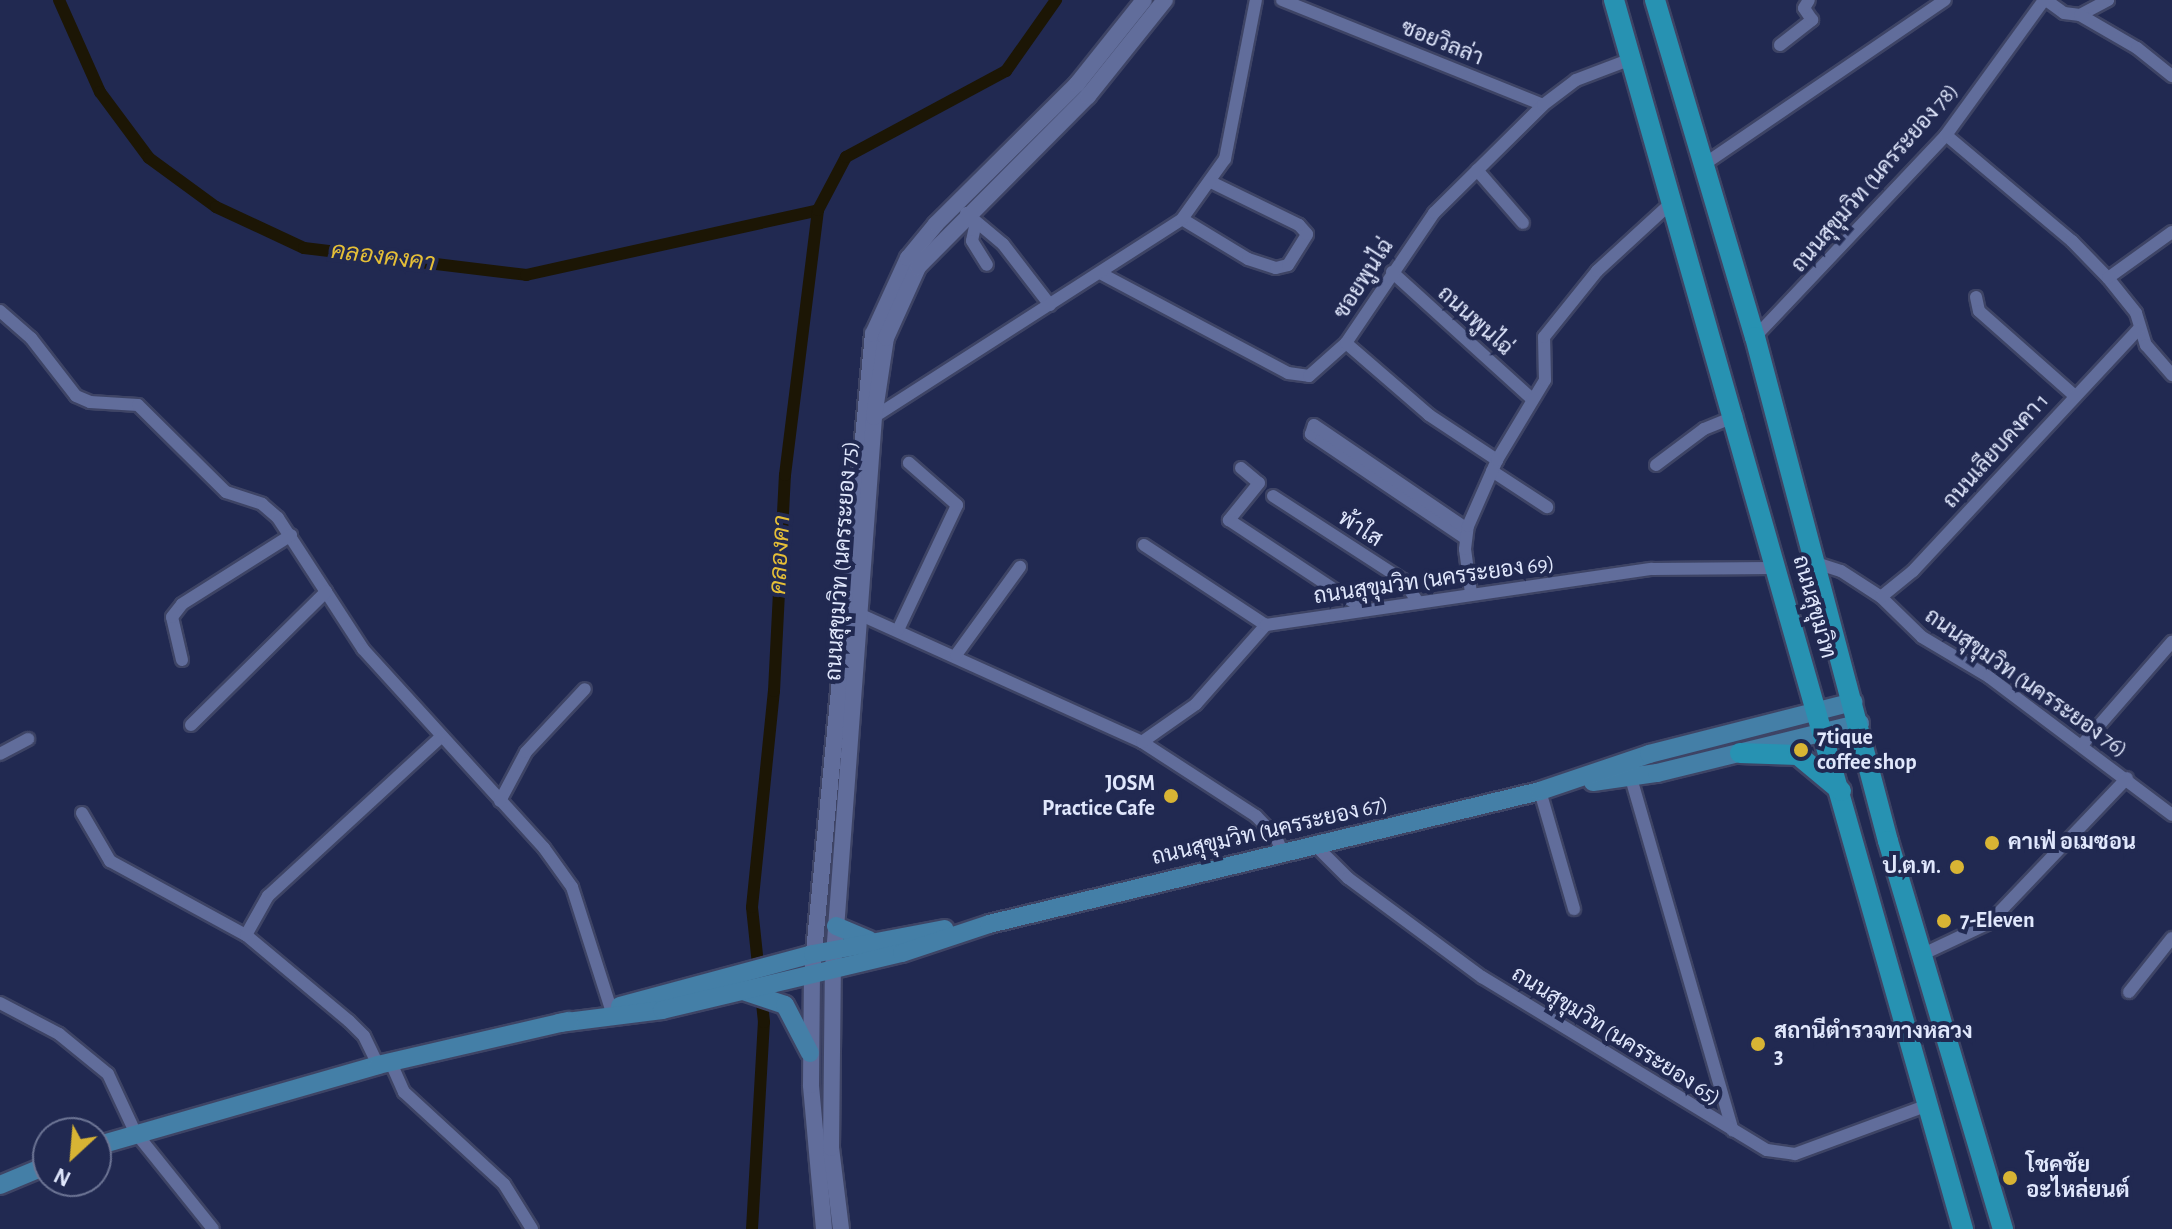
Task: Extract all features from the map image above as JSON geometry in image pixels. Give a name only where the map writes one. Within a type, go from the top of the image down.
[{"type":"main road","name":"ถนนสุขุมวิท","points":[[1614,0],[1671,203],[1736,416],[1963,1229]]},
{"type":"main road","name":"ถนนสุขุมวิท","points":[[1655,0],[1706,163],[1921,955],[2003,1229]]},
{"type":"main road","name":"ถนนสุขุมวิท (นครระยอง 67)","points":[[786,970],[1540,791],[1649,754],[1853,702]]},
{"type":"main road","name":"ถนนสุขุมวิท (นครระยอง 67)","points":[[1563,785],[1631,778],[1860,723]]},
{"type":"main road","points":[[1740,753],[1798,755],[1841,791]]},
{"type":"main road","name":"ถนนสุขุมวิท (นครระยอง 67)","points":[[833,960],[875,941],[989,924]]},
{"type":"main road","points":[[836,926],[875,941]]},
{"type":"main road","points":[[112,1140],[384,1064],[786,970]]},
{"type":"main road","points":[[743,991],[786,970]]},
{"type":"main road","points":[[559,1023],[662,1010],[716,988],[743,991],[778,1002],[792,1012],[810,1053]]},
{"type":"main road","points":[[0,1185],[32,1172]]},
{"type":"street","name":"ถนนสุขุมวิท (นครระยอง 75)","points":[[824,1229],[810,1053],[812,964],[865,386],[878,322],[908,258],[936,224],[1077,84],[1144,0]]},
{"type":"street","name":"ถนนสุขุมวิท (นครระยอง 75)","points":[[841,1229],[831,1148],[833,960],[874,417],[886,338],[898,305],[918,267],[971,218],[1088,96],[1165,0]]},
{"type":"street","points":[[874,417],[1182,219],[1213,183],[1235,117],[1256,0]]},
{"type":"street","name":"ซอยวิลล่า","points":[[1282,0],[1543,105]]},
{"type":"street","points":[[1780,45],[1812,20],[1804,8],[1809,0]]},
{"type":"street","points":[[1706,163],[1945,0]]},
{"type":"street","points":[[2045,0],[2064,13],[2080,15],[2137,48],[2172,76]]},
{"type":"street","name":"ถนนสุขุมวิท (นครระยอง 78)","points":[[1755,337],[1946,135],[2045,0]]},
{"type":"street","points":[[2080,15],[2108,0]]},
{"type":"street","name":"ซอยพูนไฉ่","points":[[1100,273],[1298,377],[1316,372],[1346,343],[1434,213],[1477,170],[1543,105],[1576,80],[1631,59]]},
{"type":"street","points":[[1946,135],[2072,241],[2108,278],[2136,313],[2138,330],[2172,375]]},
{"type":"street","points":[[1477,170],[1523,223]]},
{"type":"street","points":[[1182,219],[1248,259],[1276,268],[1288,265],[1307,234],[1299,225],[1213,183]]},
{"type":"street","points":[[1471,593],[1466,534],[1494,465],[1547,373],[1540,348],[1544,337],[1597,271],[1671,203]]},
{"type":"street","points":[[971,218],[972,241],[987,265]]},
{"type":"street","points":[[971,218],[1003,244],[1050,305]]},
{"type":"street","points":[[2108,278],[2172,232]]},
{"type":"street","name":"ถนนพูนไฉ่","points":[[1392,272],[1532,399]]},
{"type":"street","points":[[1976,297],[1979,311],[2074,395]]},
{"type":"street","points":[[0,311],[25,331],[76,396],[90,402],[138,405],[226,492],[262,504],[291,535],[363,649],[439,739],[500,801],[572,887],[611,1009]]},
{"type":"street","name":"ถนนเลียบคงคา 1","points":[[1881,597],[1913,571],[2074,395],[2138,330]]},
{"type":"street","points":[[1346,343],[1429,415],[1547,507]]},
{"type":"street","points":[[1656,465],[1704,429],[1736,416]]},
{"type":"street","points":[[1405,492],[1311,434],[1314,425],[1466,534]]},
{"type":"street","points":[[898,630],[957,505],[909,463]]},
{"type":"street","points":[[1241,468],[1259,483],[1229,520],[1364,609]]},
{"type":"street","name":"พ้าใส","points":[[1273,496],[1403,580],[1418,602]]},
{"type":"street","points":[[182,660],[172,617],[182,604],[291,535]]},
{"type":"street","points":[[1142,742],[1196,704],[1266,625],[1144,545]]},
{"type":"street","name":"ถนนสุขุมวิท (นครระยอง 76)","points":[[1816,563],[1841,571],[1881,597],[1922,637],[1989,677],[2127,778],[2172,815]]},
{"type":"street","points":[[956,655],[1020,567]]},
{"type":"street","name":"ถนนสุขุมวิท (นครระยอง 69)","points":[[1266,625],[1652,569],[1778,568]]},
{"type":"street","points":[[191,725],[326,592]]},
{"type":"street","points":[[861,615],[956,655],[1142,742],[1256,816],[1276,837],[1282,852]]},
{"type":"street","points":[[2082,745],[2172,642]]},
{"type":"street","points":[[500,801],[526,752],[585,689]]},
{"type":"street","points":[[0,754],[28,739]]},
{"type":"street","points":[[246,935],[268,896],[439,739]]},
{"type":"street","points":[[1631,778],[1733,1131]]},
{"type":"street","points":[[1921,955],[1989,923],[2127,778]]},
{"type":"street","points":[[1540,791],[1574,909]]},
{"type":"street","points":[[82,813],[110,861],[246,935],[349,1021],[364,1036],[404,1092],[504,1184],[532,1229]]},
{"type":"street","name":"ถนนสุขุมวิท (นครระยอง 65)","points":[[1315,845],[1348,878],[1482,977],[1767,1150],[1795,1154],[1928,1105]]},
{"type":"street","points":[[2129,992],[2172,938]]},
{"type":"street","points":[[0,1003],[59,1034],[108,1074],[135,1132],[213,1229]]},
{"type":"waterway","name":"คลองคงคา","points":[[59,0],[100,92],[149,158],[216,207],[304,248],[526,275],[818,210]]},
{"type":"waterway","name":"คลองคา","points":[[759,974],[752,907],[774,691],[785,475],[818,210],[846,157],[1006,71],[1056,0]]},
{"type":"waterway","name":"คลองคา","points":[[752,1229],[764,1022],[761,993]]},
{"type":"place","name":"7tique coffee shop","points":[[1801,750]]},
{"type":"place","name":"JOSM Practice Cafe","points":[[1171,796]]},
{"type":"place","name":"คาเฟ่ อเมซอน","points":[[1992,843]]},
{"type":"place","name":"ป.ต.ท.","points":[[1957,867]]},
{"type":"place","name":"7-Eleven","points":[[1944,921]]},
{"type":"place","name":"สถานีตำรวจทางหลวง 3","points":[[1758,1044]]},
{"type":"place","name":"โชคชัย อะไหล่ยนต์","points":[[2010,1178]]}]
